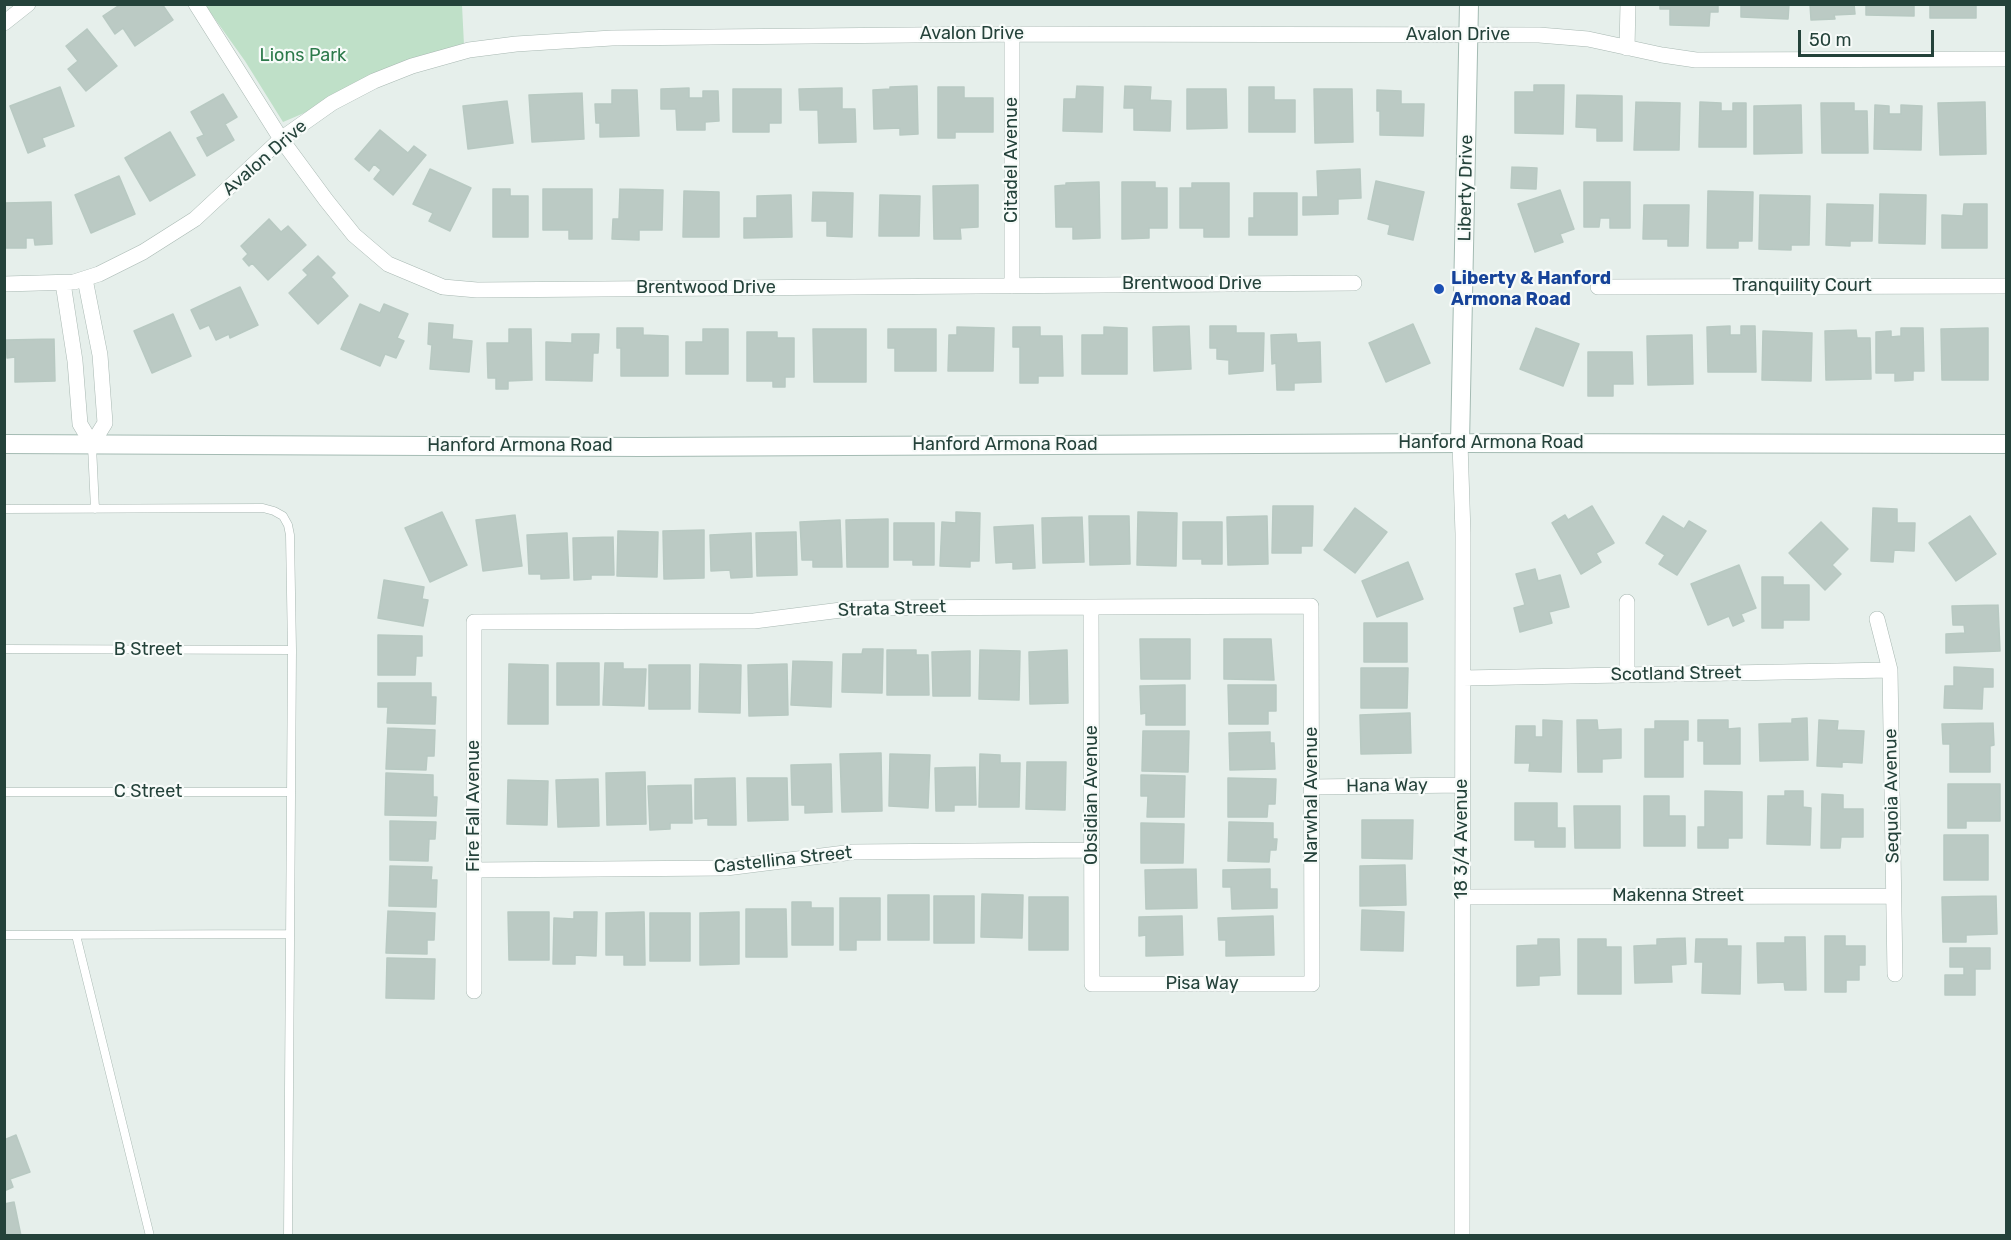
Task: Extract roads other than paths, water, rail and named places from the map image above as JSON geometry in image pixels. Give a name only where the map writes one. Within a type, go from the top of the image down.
[{"type":"main road","name":"Liberty Drive","points":[[1460,443],[1469,4]]},
{"type":"main road","name":"Hanford Armona Road","points":[[4,444],[654,447],[1460,443],[2007,444]]},
{"type":"street","points":[[4,23],[28,4]]},
{"type":"street","name":"Brentwood Drive","points":[[196,4],[281,139],[354,235],[388,264],[443,287],[489,290],[1354,283]]},
{"type":"street","points":[[1627,48],[1628,4]]},
{"type":"street","name":"Avalon Drive","points":[[4,284],[63,283],[85,279],[143,252],[195,219],[281,139],[332,103],[374,81],[412,66],[469,50],[516,44],[612,38],[1012,34],[1469,34],[1539,35],[1588,39],[1696,60],[2007,59]]},
{"type":"street","name":"Citadel Avenue","points":[[1012,34],[1012,286]]},
{"type":"street","points":[[63,283],[75,361],[80,424],[92,444],[105,423],[100,356],[85,279]]},
{"type":"street","name":"Tranquility Court","points":[[1598,286],[2007,286]]},
{"type":"street","name":"18 3/4 Avenue","points":[[1460,443],[1463,534],[1462,1236]]},
{"type":"street","points":[[1627,602],[1627,675]]},
{"type":"street","name":"Strata Street","points":[[474,622],[754,621],[857,608],[1311,606]]},
{"type":"street","name":"Narwhal Avenue","points":[[1311,606],[1312,984]]},
{"type":"street","name":"Obsidian Avenue","points":[[1091,607],[1092,984]]},
{"type":"street","name":"Sequoia Avenue","points":[[1877,619],[1890,670],[1895,974]]},
{"type":"street","name":"Fire Fall Avenue","points":[[474,622],[474,991]]},
{"type":"street","name":"Scotland Street","points":[[1463,678],[1890,670]]},
{"type":"street","name":"Hana Way","points":[[1312,787],[1462,785]]},
{"type":"street","name":"Castellina Street","points":[[474,870],[726,868],[853,852],[1092,850]]},
{"type":"street","name":"Makenna Street","points":[[1463,897],[1893,896]]},
{"type":"street","name":"Pisa Way","points":[[1092,984],[1312,984]]},
{"type":"lane","points":[[92,444],[95,509]]},
{"type":"lane","points":[[4,509],[262,508],[283,516],[288,525],[292,650],[288,1236]]},
{"type":"lane","name":"B Street","points":[[4,649],[292,650]]},
{"type":"lane","name":"C Street","points":[[4,792],[291,792]]},
{"type":"lane","points":[[4,935],[290,934]]},
{"type":"lane","points":[[76,935],[150,1236]]},
{"type":"place","name":"Liberty & Hanford Armona Road","points":[[1439,289]]},
{"type":"park label","name":"Lions Park","points":[[303,56]]}]
